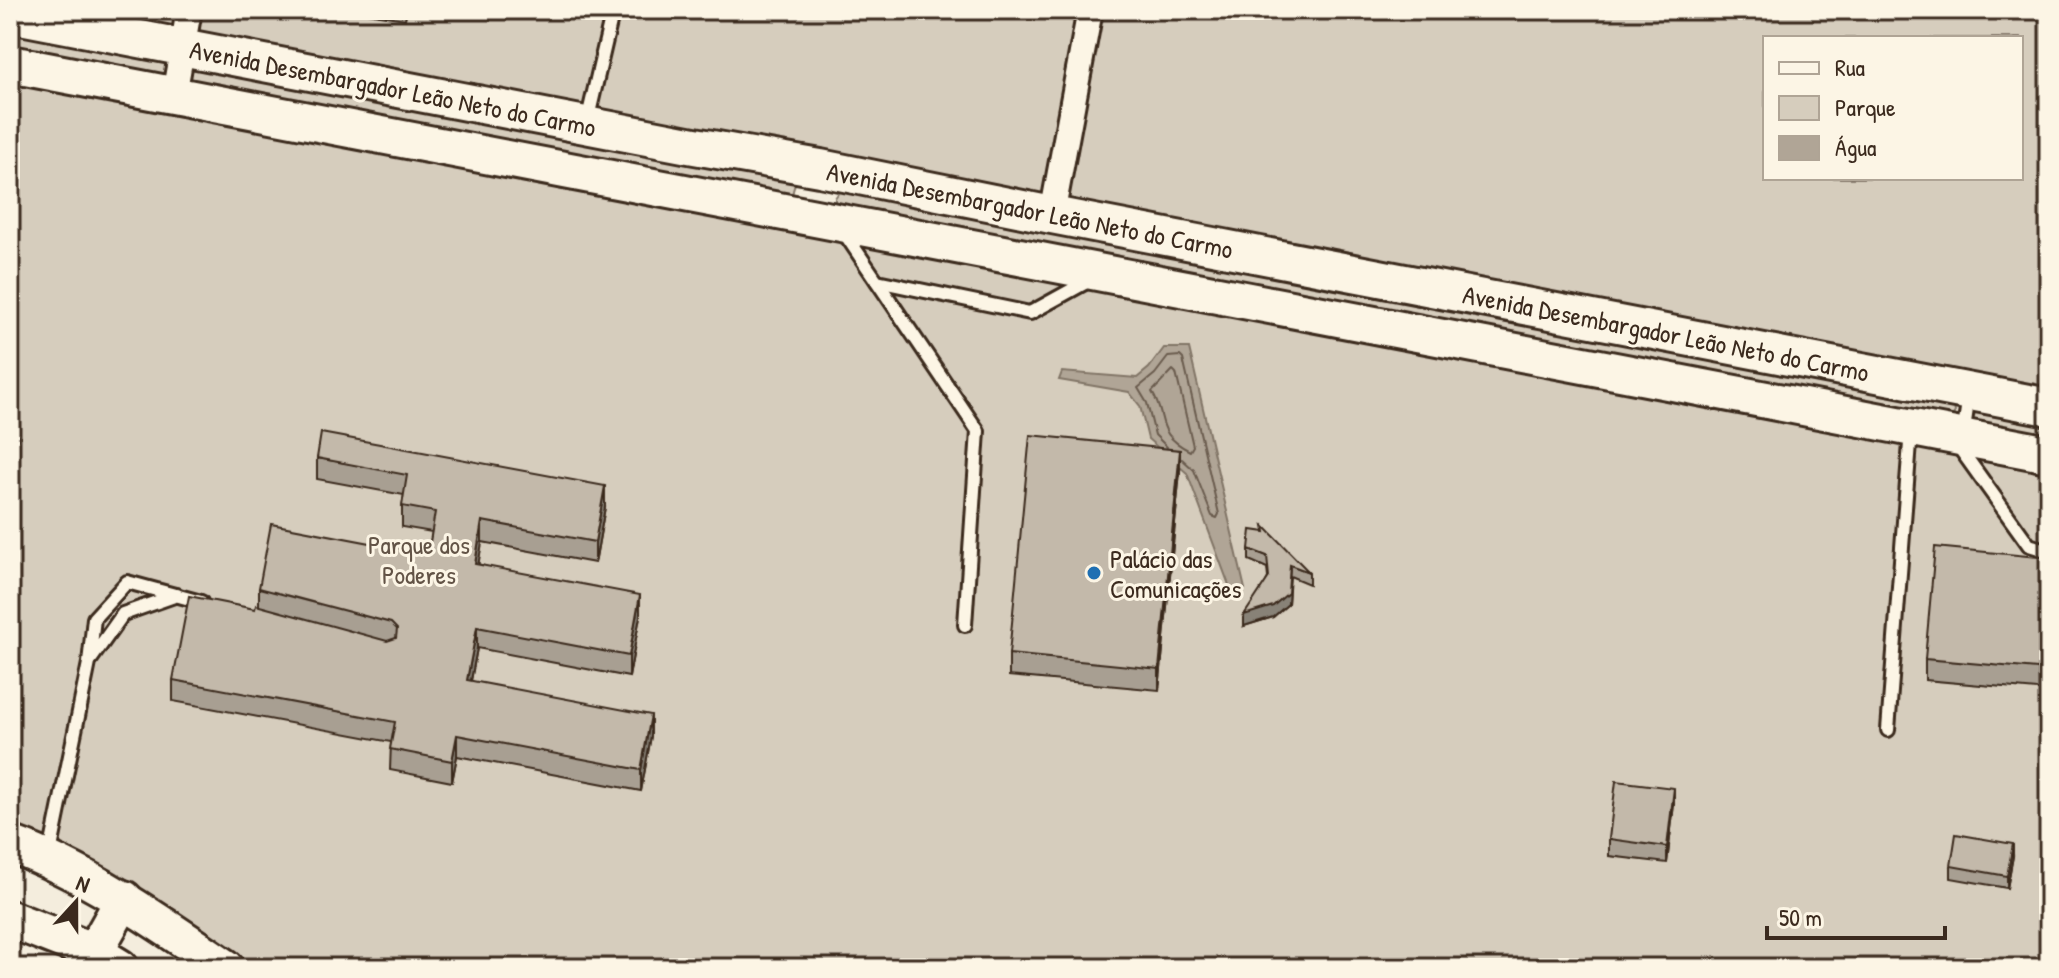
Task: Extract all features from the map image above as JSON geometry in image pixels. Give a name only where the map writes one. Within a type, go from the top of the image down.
[{"type":"main road","name":"Avenida Desembargador Leão Neto do Carmo","points":[[10,14],[79,20],[182,47],[2049,407]]},
{"type":"main road","name":"Avenida Desembargador Leão Neto do Carmo","points":[[10,64],[2049,454]]},
{"type":"main road","points":[[820,168],[824,220]]},
{"type":"main road","points":[[10,844],[49,858],[124,899],[226,968]]},
{"type":"main road","points":[[10,919],[107,960],[124,899]]},
{"type":"street","points":[[174,95],[189,10]]},
{"type":"street","points":[[1052,215],[1090,10]]},
{"type":"lane","points":[[587,125],[613,10]]},
{"type":"lane","points":[[824,220],[877,281],[978,431],[965,625]]},
{"type":"lane","points":[[877,281],[1030,313],[1104,273]]},
{"type":"lane","points":[[1970,392],[1961,450],[2029,545],[2049,551]]},
{"type":"lane","points":[[1888,730],[1911,427]]},
{"type":"lane","points":[[49,858],[89,663],[94,618],[127,582],[207,603]]},
{"type":"lane","points":[[89,663],[123,614],[177,595]]},
{"type":"green space","points":[[10,10],[2049,10],[2049,407]]},
{"type":"green space","points":[[10,22],[798,172],[790,202],[10,52]]},
{"type":"green space","name":"Parque dos Poderes","points":[[10,64],[2049,454],[2049,968],[226,968],[10,844]]},
{"type":"green space","points":[[843,186],[1952,399],[1955,412],[1947,425],[835,213],[835,198]]},
{"type":"green space","points":[[1974,406],[2049,415],[2049,449],[1971,426]]},
{"type":"water","points":[[1164,348],[1189,348],[1245,589],[1232,593],[1187,473],[1148,439],[1140,406],[1129,392],[1059,380],[1062,372],[1137,378]]},
{"type":"building","points":[[321,433],[605,486],[595,542],[482,521],[475,564],[640,595],[629,656],[477,627],[467,680],[651,715],[641,770],[457,735],[452,761],[390,749],[395,722],[173,680],[189,596],[255,609],[256,605],[387,641],[396,638],[397,629],[391,623],[259,588],[271,524],[428,554],[435,512],[402,506],[407,475],[317,458]]},
{"type":"building","points":[[10,434],[18,435],[10,479]]},
{"type":"building","name":"Palácio das Comunicações","points":[[1030,435],[1180,450],[1159,669],[1009,654]]},
{"type":"building","points":[[1264,526],[1309,572],[1290,565],[1288,593],[1273,606],[1244,615],[1269,577],[1267,556],[1249,549],[1251,530],[1265,532]]},
{"type":"building","points":[[1935,547],[2049,558],[2049,670],[1925,659]]},
{"type":"building","points":[[1616,781],[1674,788],[1667,847],[1609,839]]},
{"type":"building","points":[[1956,834],[2013,844],[2007,876],[1951,866]]},
{"type":"place","name":"Palácio das Comunicações","points":[[1094,573]]}]
